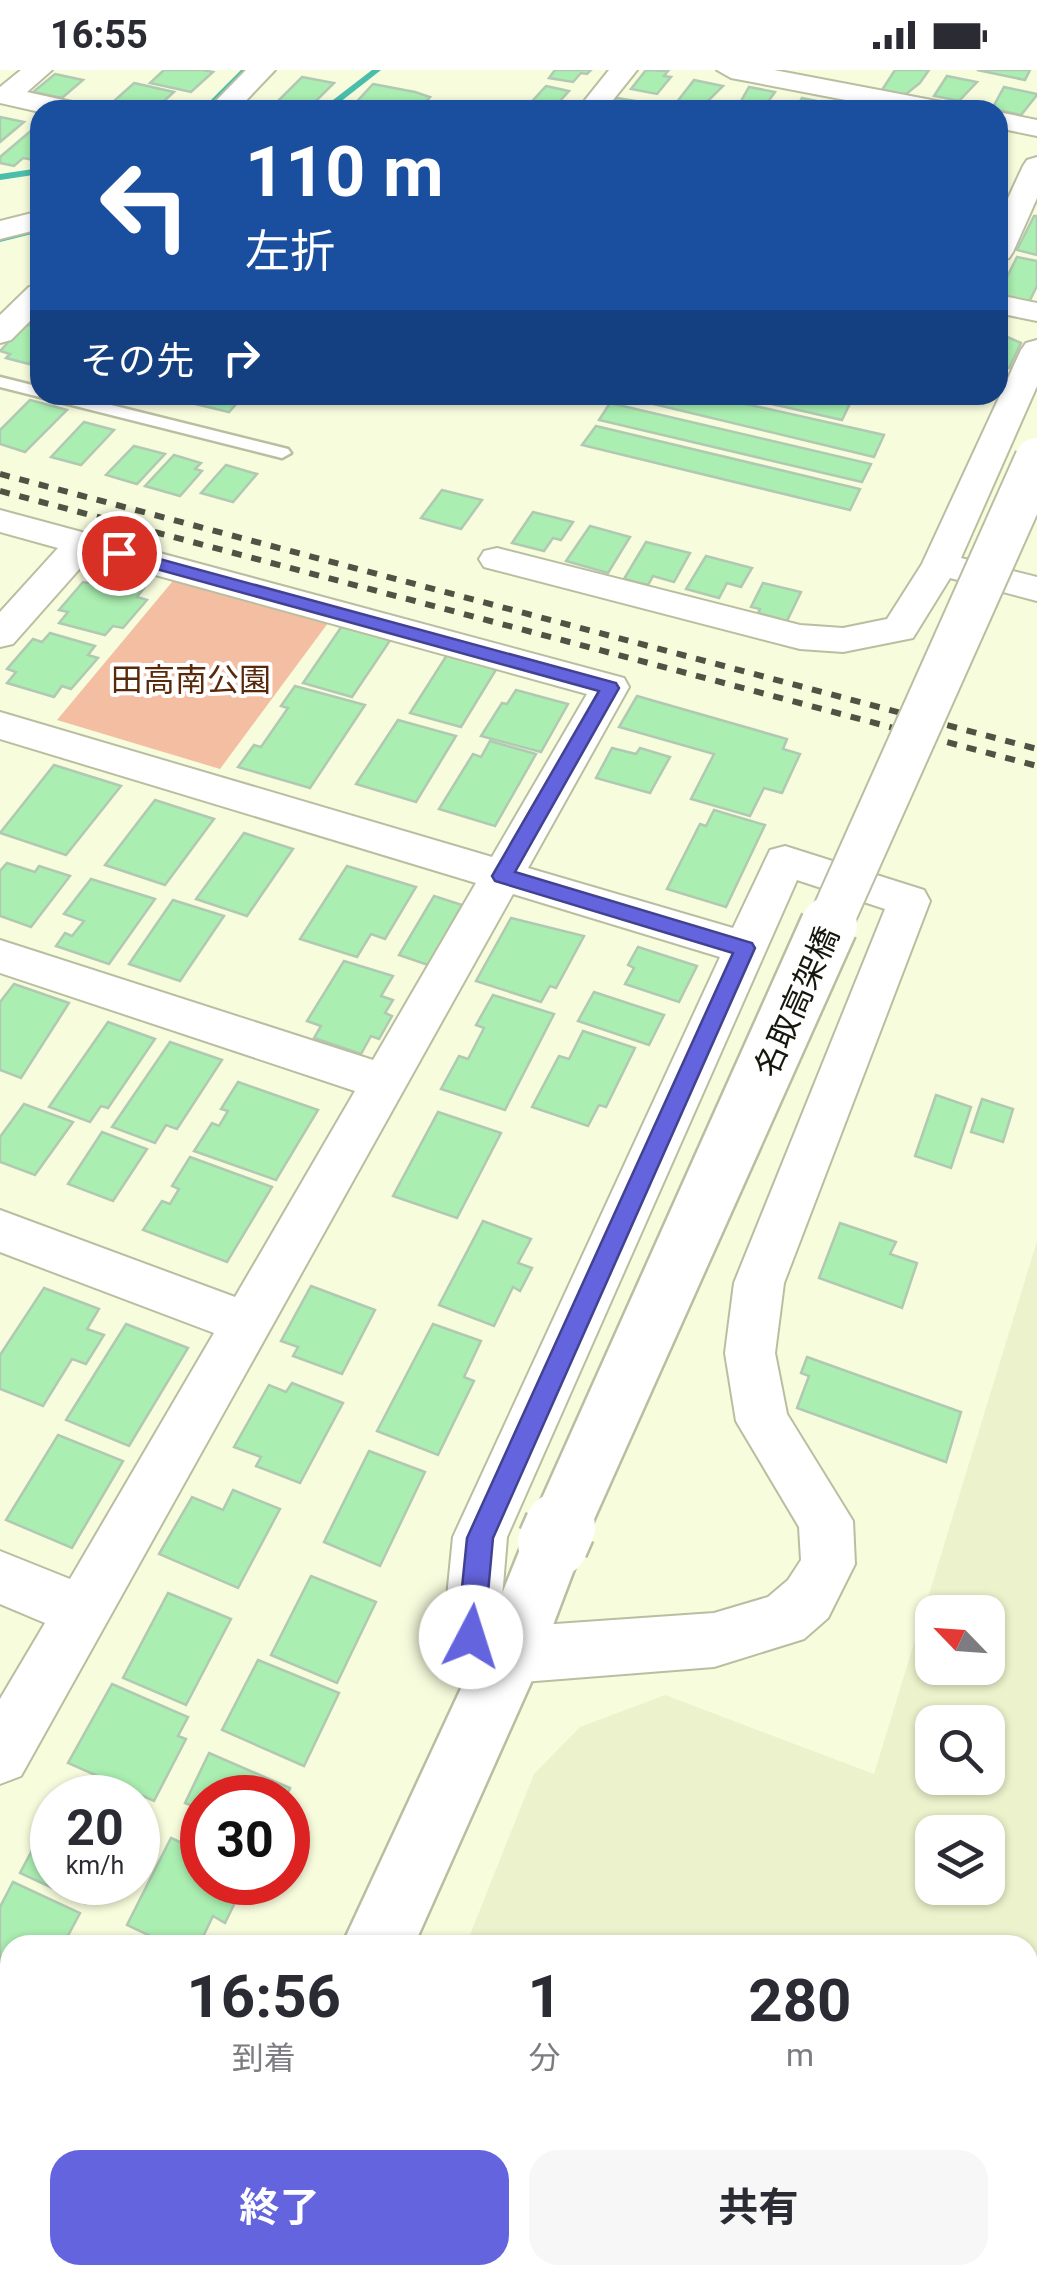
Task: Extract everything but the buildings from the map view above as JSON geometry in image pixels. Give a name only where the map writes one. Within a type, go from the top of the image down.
[{"type":"main road","name":"名取高架橋","points":[[383,1935],[510,1655],[552,1543],[1037,460]]},
{"type":"street","points":[[3,98],[38,70]]},
{"type":"street","points":[[231,100],[261,70]]},
{"type":"street","points":[[598,100],[623,70]]},
{"type":"street","points":[[731,70],[854,100]]},
{"type":"street","points":[[3,98],[30,103]]},
{"type":"street","points":[[1008,122],[1037,128]]},
{"type":"street","points":[[1008,230],[1037,166]]},
{"type":"street","points":[[0,230],[30,222]]},
{"type":"street","points":[[0,333],[30,304]]},
{"type":"street","points":[[1008,306],[1037,312]]},
{"type":"street","points":[[497,559],[800,637],[843,640],[900,628],[940,564],[1037,350]]},
{"type":"street","points":[[0,521],[610,688],[0,1755]]},
{"type":"street","points":[[0,634],[82,542]]},
{"type":"street","points":[[940,564],[1037,589]]},
{"type":"street","points":[[0,725],[745,948]]},
{"type":"street","points":[[785,860],[909,901],[759,1283],[750,1353],[762,1422],[826,1521],[828,1564],[808,1599],[784,1620],[732,1635],[714,1640],[510,1655],[471,1637],[480,1538],[745,948],[785,860]]},
{"type":"street","points":[[0,956],[384,1082]]},
{"type":"street","points":[[0,1230],[247,1323]]},
{"type":"street","points":[[0,1577],[82,1611]]},
{"type":"lane","points":[[0,366],[30,374]]},
{"type":"lane","points":[[0,382],[30,390]]},
{"type":"lane","points":[[90,405],[282,453]]},
{"type":"lane","points":[[161,405],[226,421]]},
{"type":"shaded area","points":[[1037,1241],[1037,1935],[470,1935],[534,1774],[580,1727],[665,1695],[874,1774],[915,1640],[915,1685],[1005,1685],[1005,1595],[929,1595]]},
{"type":"green space","name":"田高南公園","points":[[177,576],[331,619],[220,769],[57,720]]},
{"type":"waterway","points":[[215,100],[246,70]]},
{"type":"waterway","points":[[337,100],[377,70]]},
{"type":"waterway","points":[[0,177],[30,172]]},
{"type":"waterway","points":[[0,239],[30,232]]},
{"type":"railway","points":[[0,474],[1037,749]]},
{"type":"railway","points":[[0,491],[1037,766]]},
{"type":"route","points":[[119,553],[610,688],[502,876],[745,948],[480,1538],[471,1637]]}]
